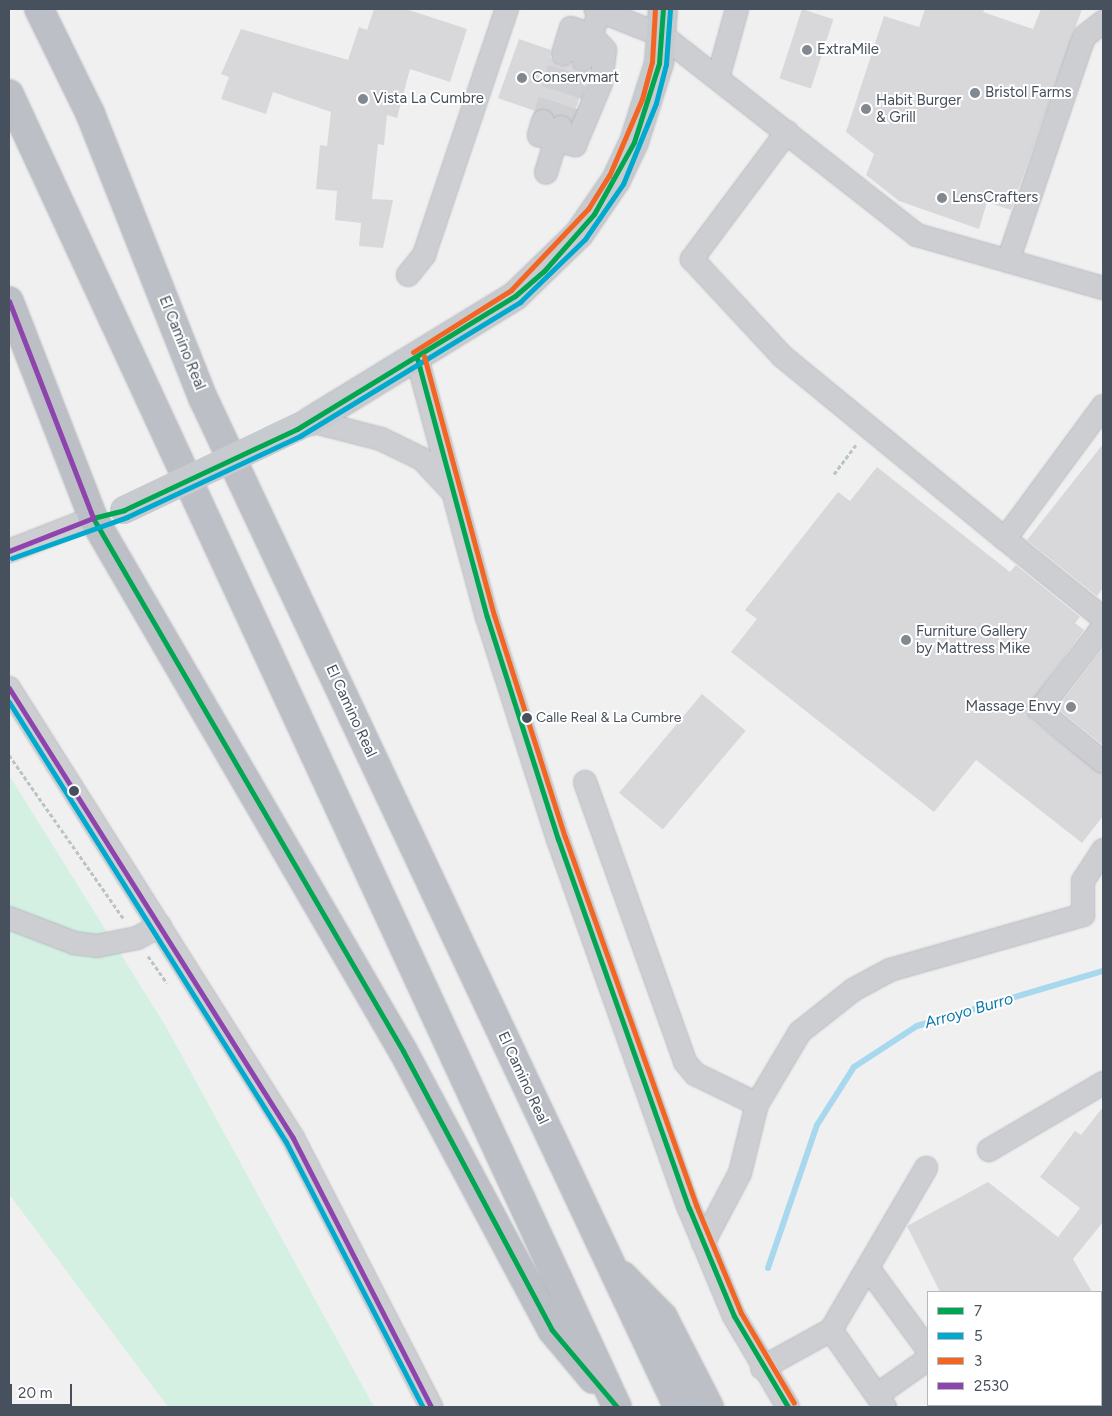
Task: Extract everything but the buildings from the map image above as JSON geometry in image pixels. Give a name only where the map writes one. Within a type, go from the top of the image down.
[{"type":"highway","name":"El Camino Real","points":[[39,9],[90,113],[203,398],[678,1407]]},
{"type":"highway","points":[[50,9],[90,113]]},
{"type":"highway","points":[[9,94],[616,1406]]},
{"type":"highway","points":[[9,301],[93,518],[403,1051],[552,1330],[616,1406]]},
{"type":"highway","points":[[608,1260],[663,1317],[708,1407]]},
{"type":"main road","points":[[93,518],[124,510],[215,469],[311,421],[417,358],[515,296],[579,234],[616,180],[634,142],[657,70],[663,36],[664,9]]},
{"type":"street","points":[[408,275],[424,255],[507,9]]},
{"type":"street","points":[[718,78],[737,9]]},
{"type":"street","points":[[591,35],[597,10],[663,36],[917,235],[1103,288]]},
{"type":"street","points":[[1008,261],[1080,48],[1085,36],[1103,22]]},
{"type":"street","points":[[546,172],[554,129],[575,145],[600,83],[605,50],[591,35],[571,28],[573,57]]},
{"type":"street","points":[[787,132],[692,259],[782,356],[1102,616],[1039,710],[1103,762]]},
{"type":"street","points":[[417,358],[487,617],[555,831],[703,1243],[762,1368],[788,1407]]},
{"type":"street","points":[[1004,538],[1103,406]]},
{"type":"street","points":[[311,421],[381,439],[422,459],[454,492]]},
{"type":"street","points":[[9,552],[93,518]]},
{"type":"street","points":[[9,688],[293,1138],[431,1407]]},
{"type":"street","points":[[585,782],[685,1062],[695,1074],[757,1104]]},
{"type":"street","points":[[703,1243],[740,1172],[757,1104],[800,1032],[852,990],[890,970],[951,951],[1093,912],[1083,880],[1103,850]]},
{"type":"street","points":[[9,918],[65,940],[97,946],[137,938],[160,926]]},
{"type":"street","points":[[989,1150],[1103,1083]]},
{"type":"street","points":[[762,1368],[831,1330],[926,1168]]},
{"type":"street","points":[[868,1268],[927,1349]]},
{"type":"street","points":[[831,1330],[881,1401],[927,1360]]},
{"type":"path","points":[[834,474],[870,428]]},
{"type":"path","points":[[9,755],[117,907]]},
{"type":"green space","points":[[9,775],[165,1025],[374,1407],[168,1407],[9,1194]]},
{"type":"waterway","name":"Arroyo Burro","points":[[768,1268],[817,1125],[854,1067],[917,1026],[1103,971]]},
{"type":"tunnel","points":[[543,121],[563,54]]},
{"type":"tunnel","points":[[561,127],[583,60]]},
{"type":"transit line","name":"3","points":[[413,352],[511,290],[588,209],[609,176],[642,99],[652,62],[655,9]]},
{"type":"transit line","name":"7","points":[[93,518],[124,510],[297,429],[515,296],[544,271],[594,214],[634,142],[659,63],[663,9]]},
{"type":"transit line","name":"5","points":[[12,558],[127,517],[300,436],[520,302],[585,239],[623,184],[656,103],[666,64],[670,10]]},
{"type":"transit line","name":"2530","points":[[9,301],[93,518],[9,551]]},
{"type":"transit line","name":"3","points":[[424,356],[494,615],[565,837],[696,1205],[741,1313],[794,1403]]},
{"type":"transit line","name":"7","points":[[417,358],[487,617],[558,839],[689,1208],[734,1316],[788,1407]]},
{"type":"transit line","name":"7","points":[[93,518],[403,1051],[552,1330],[617,1407]]},
{"type":"transit line","name":"2530","points":[[9,688],[293,1138],[431,1407]]},
{"type":"transit line","name":"5","points":[[9,702],[286,1142],[423,1407]]},
{"type":"place","name":"ExtraMile","points":[[807,50]]},
{"type":"place","name":"Conservmart","points":[[522,78]]},
{"type":"place","name":"Bristol Farms","points":[[975,93]]},
{"type":"place","name":"Vista La Cumbre","points":[[363,99]]},
{"type":"place","name":"Habit Burger & Grill","points":[[866,109]]},
{"type":"place","name":"LensCrafters","points":[[942,198]]},
{"type":"place","name":"Furniture Gallery by Mattress Mike","points":[[906,640]]},
{"type":"place","name":"Massage Envy","points":[[1071,707]]},
{"type":"place","name":"Calle Real & La Cumbre","points":[[527,718]]}]
